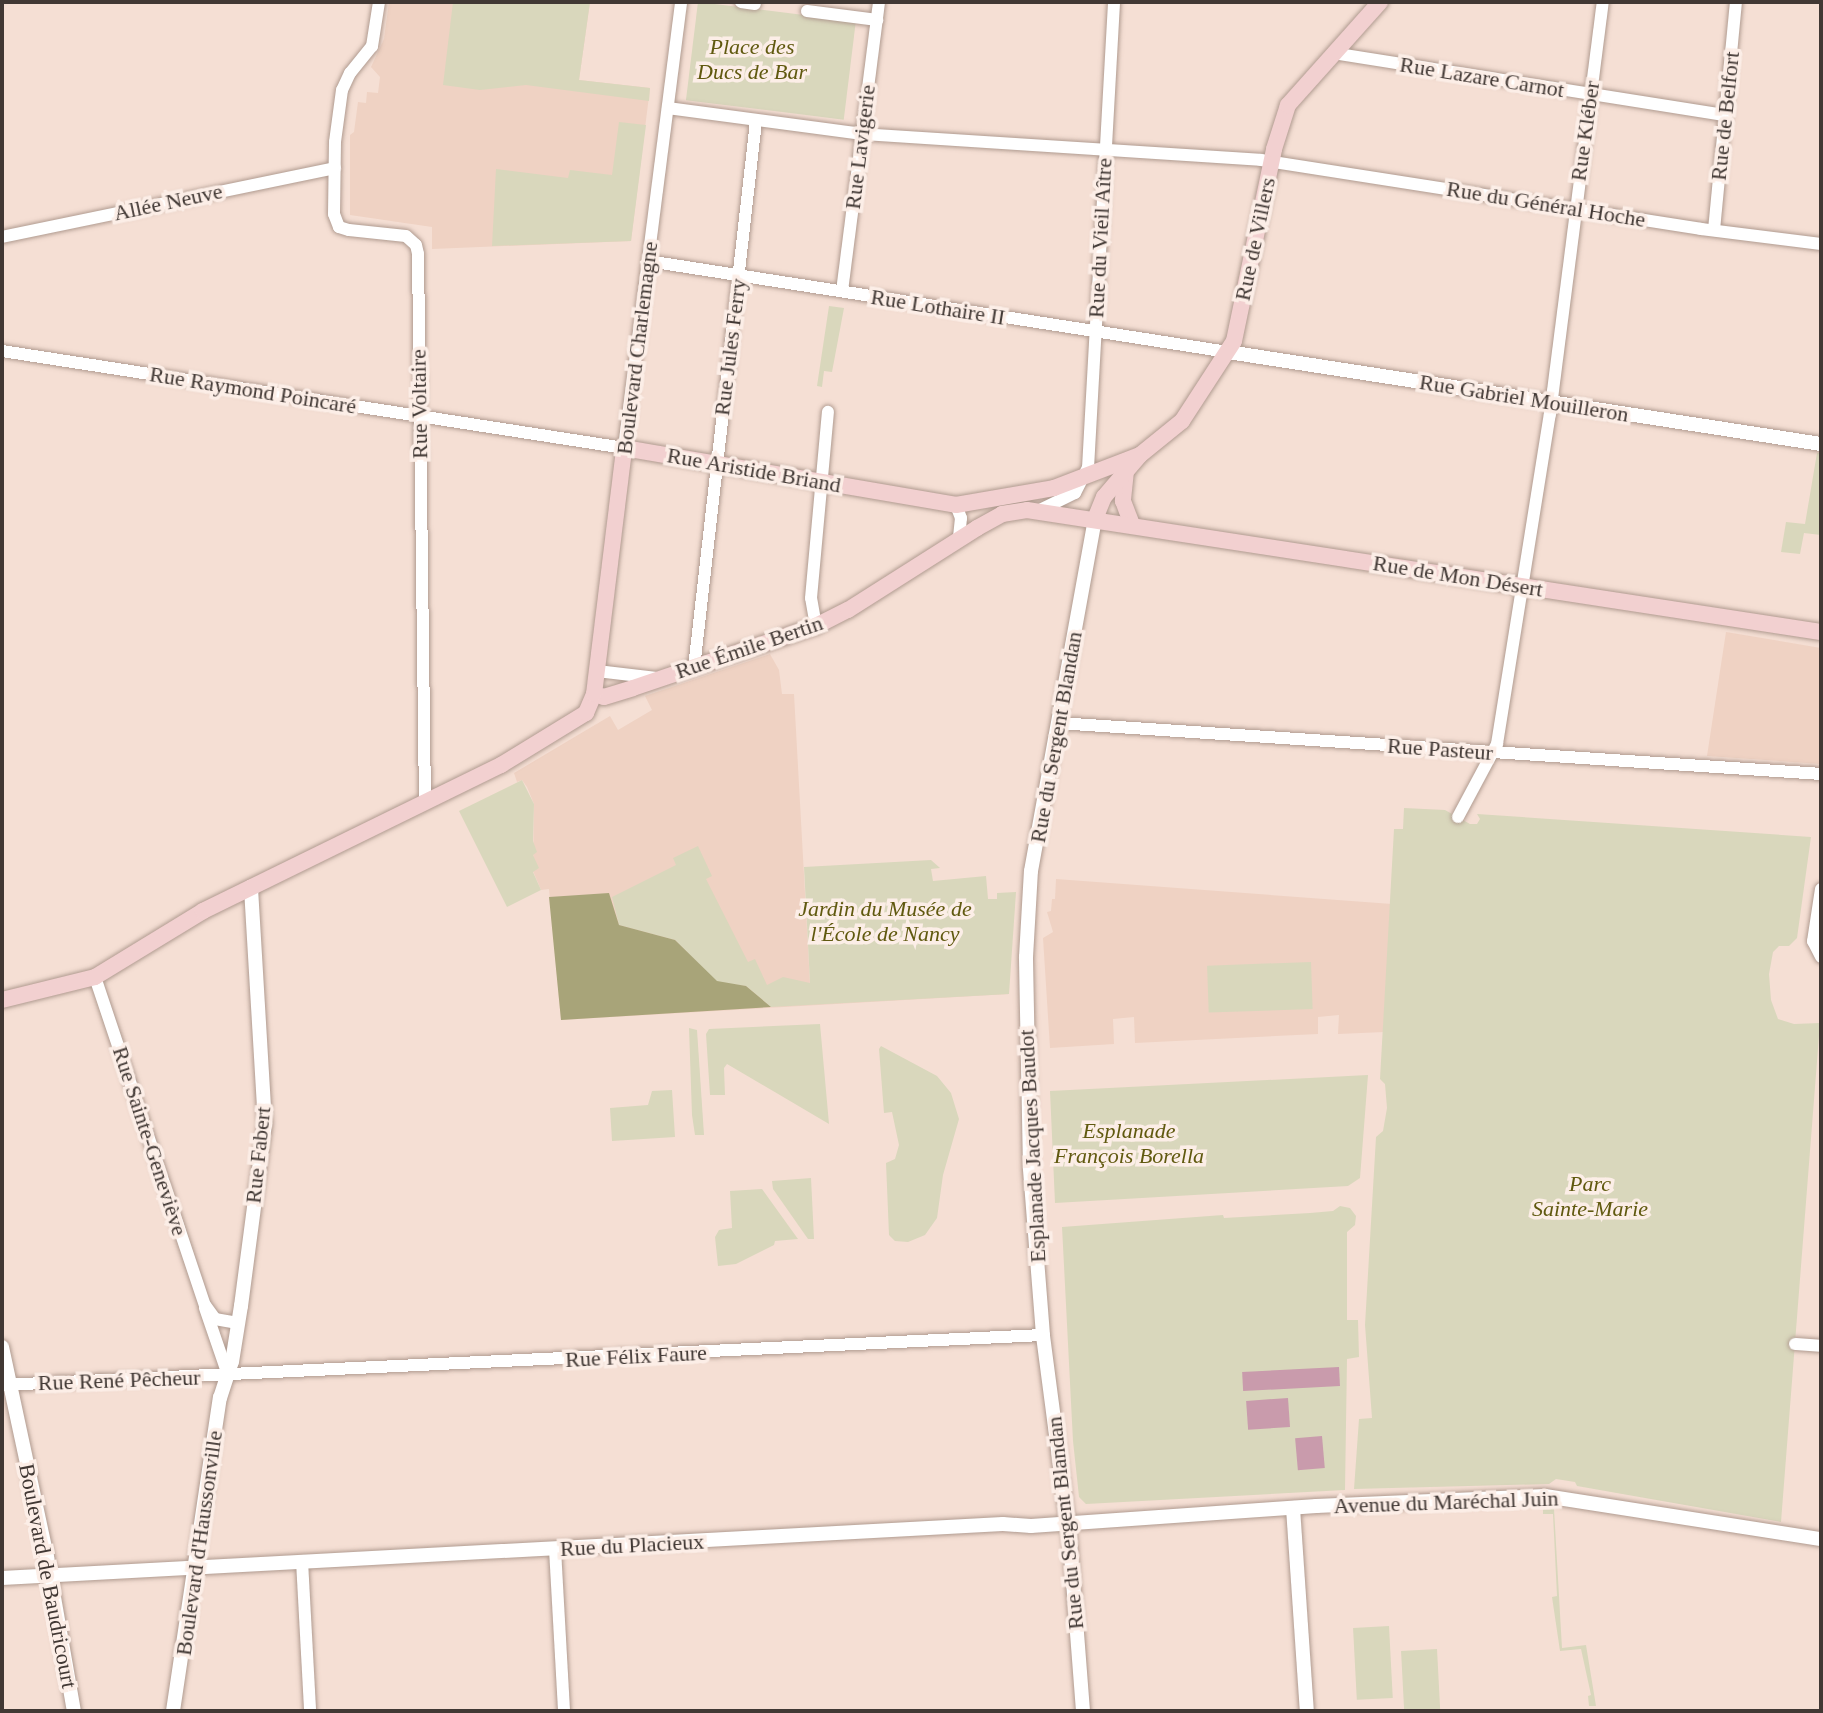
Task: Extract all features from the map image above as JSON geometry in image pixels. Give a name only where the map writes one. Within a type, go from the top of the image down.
[{"type":"main road","name":"Rue de Villers","points":[[1095,519],[1104,497],[1140,455],[1182,421],[1228,352],[1234,341],[1272,161],[1288,105],[1380,2]]},
{"type":"main road","name":"Rue Aristide Briand","points":[[624,448],[956,505],[1054,488],[1140,455]]},
{"type":"main road","name":"Boulevard Charlemagne","points":[[594,694],[624,448]]},
{"type":"main road","points":[[1126,471],[1123,501],[1132,525]]},
{"type":"main road","name":"Rue de Mon Désert","points":[[1002,514],[1040,510],[1821,632]]},
{"type":"main road","name":"Rue Émile Bertin","points":[[594,694],[604,697],[816,626],[848,610],[1002,514]]},
{"type":"main road","points":[[2,1000],[95,977],[251,886],[501,765],[586,713],[594,694]]},
{"type":"street","name":"Rue Voltaire","points":[[379,2],[372,46],[350,73],[341,96],[334,214],[339,227],[406,236],[416,245],[425,803]]},
{"type":"street","name":"Boulevard Charlemagne","points":[[624,448],[681,2]]},
{"type":"street","name":"Rue Lavigerie","points":[[842,291],[879,2]]},
{"type":"street","name":"Rue du Vieil Aître","points":[[1086,474],[1114,2]]},
{"type":"street","name":"Rue Kléber","points":[[1458,817],[1493,753],[1523,586],[1551,402],[1603,2]]},
{"type":"street","name":"Rue de Belfort","points":[[1714,230],[1736,2]]},
{"type":"street","points":[[807,11],[877,20]]},
{"type":"street","name":"Rue Lazare Carnot","points":[[1333,53],[1726,115]]},
{"type":"street","points":[[668,108],[862,134]]},
{"type":"street","name":"Rue Jules Ferry","points":[[694,668],[756,121]]},
{"type":"street","name":"Rue du Général Hoche","points":[[862,134],[1272,161],[1821,244]]},
{"type":"street","name":"Allée Neuve","points":[[2,237],[335,168]]},
{"type":"street","name":"Rue Lothaire II","points":[[648,261],[1228,352]]},
{"type":"street","name":"Rue Raymond Poincaré","points":[[2,351],[505,430]]},
{"type":"street","name":"Rue Gabriel Mouilleron","points":[[1228,352],[1821,444]]},
{"type":"street","points":[[816,626],[811,598],[828,412]]},
{"type":"street","name":"Rue Aristide Briand","points":[[505,430],[624,448]]},
{"type":"street","points":[[1040,510],[1075,493],[1086,474]]},
{"type":"street","points":[[956,505],[961,518],[959,538]]},
{"type":"street","name":"Rue du Sergent Blandan","points":[[1026,957],[1030,882],[1095,519]]},
{"type":"street","name":"Rue Émile Bertin","points":[[597,671],[660,678]]},
{"type":"street","name":"Rue Pasteur","points":[[1058,723],[1821,774]]},
{"type":"street","name":"Rue Fabert","points":[[228,1375],[265,1124],[251,886]]},
{"type":"street","points":[[1821,889],[1813,941],[1821,957]]},
{"type":"street","name":"Esplanade Jacques Baudot","points":[[1026,957],[1029,1156],[1043,1335]]},
{"type":"street","name":"Rue Sainte-Geneviève","points":[[95,977],[205,1305],[205,1318],[228,1375]]},
{"type":"street","points":[[205,1305],[215,1319],[238,1323]]},
{"type":"street","name":"Rue du Sergent Blandan","points":[[1043,1335],[1068,1523],[1083,1711]]},
{"type":"street","name":"Rue Félix Faure","points":[[228,1375],[1043,1335]]},
{"type":"street","points":[[1795,1344],[1821,1346]]},
{"type":"street","name":"Boulevard de Baudricourt","points":[[2,1347],[6,1385],[50,1575],[74,1711]]},
{"type":"street","name":"Rue René Pêcheur","points":[[6,1385],[228,1375]]},
{"type":"street","name":"Boulevard d'Haussonville","points":[[173,1711],[220,1398],[228,1375]]},
{"type":"street","name":"Avenue du Maréchal Juin","points":[[1068,1523],[1545,1496],[1821,1539]]},
{"type":"street","points":[[1293,1508],[1307,1711]]},
{"type":"street","name":"Rue du Placieux","points":[[2,1578],[988,1524],[1068,1523]]},
{"type":"street","points":[[555,1549],[564,1711]]},
{"type":"street","points":[[302,1561],[310,1711]]},
{"type":"shaded area","points":[[389,2],[590,2],[579,80],[650,88],[631,241],[432,249],[432,227],[350,215],[350,135],[354,132],[358,102],[366,103],[367,92],[378,93],[380,77],[371,67],[384,39]]},
{"type":"shaded area","points":[[1726,632],[1821,648],[1821,764],[1707,756]]},
{"type":"shaded area","points":[[770,654],[779,670],[782,694],[794,694],[810,984],[1009,994],[561,1020],[549,889],[541,890],[533,871],[534,804],[527,787],[522,780],[517,782],[514,773],[610,716],[618,730],[652,710],[645,696]]},
{"type":"shaded area","points":[[1056,879],[1392,904],[1384,1032],[1338,1034],[1339,1015],[1318,1017],[1318,1034],[1135,1043],[1134,1017],[1113,1019],[1114,1044],[1050,1048],[1043,938],[1053,932],[1047,912],[1051,911],[1052,899],[1055,899]]},
{"type":"shaded area","points":[[609,893],[619,925],[675,940],[717,981],[746,986],[771,1007],[561,1020],[549,897]]},
{"type":"shaded area","points":[[1339,1367],[1340,1386],[1243,1391],[1242,1372]]},
{"type":"shaded area","points":[[1288,1398],[1290,1427],[1248,1430],[1246,1401]]},
{"type":"shaded area","points":[[1322,1436],[1325,1468],[1298,1470],[1295,1438]]},
{"type":"green space","points":[[453,2],[590,2],[579,80],[650,88],[649,101],[526,85],[480,90],[443,85]]},
{"type":"green space","name":"Place des Ducs de Bar","points":[[698,2],[856,21],[844,120],[686,100]]},
{"type":"green space","points":[[619,122],[646,125],[631,241],[492,246],[496,169],[568,178],[570,170],[612,175]]},
{"type":"green space","points":[[829,306],[844,308],[832,372],[824,371],[822,387],[817,386]]},
{"type":"green space","points":[[1817,453],[1821,453],[1821,535],[1804,533],[1800,554],[1781,552],[1786,522],[1805,524]]},
{"type":"green space","points":[[522,780],[534,804],[533,841],[537,852],[533,855],[539,868],[533,872],[541,890],[507,907],[459,811]]},
{"type":"green space","name":"Parc Sainte-Marie","points":[[1404,808],[1445,810],[1470,824],[1477,824],[1480,819],[1477,814],[1811,837],[1797,938],[1789,946],[1779,946],[1773,952],[1769,974],[1771,1000],[1778,1019],[1794,1024],[1820,1023],[1781,1522],[1577,1486],[1575,1482],[1556,1479],[1549,1484],[1354,1489],[1359,1419],[1372,1418],[1365,1325],[1376,1137],[1383,1131],[1387,1108],[1385,1084],[1380,1079],[1394,829],[1403,829]]},
{"type":"green space","name":"Jardin du Musée de l'École de Nancy","points":[[698,846],[712,876],[706,879],[748,962],[755,959],[767,985],[783,977],[810,983],[804,867],[931,860],[940,868],[931,869],[933,881],[986,876],[988,899],[997,899],[997,893],[1016,892],[1009,994],[771,1007],[746,986],[717,982],[675,940],[619,925],[612,897],[676,865],[673,858]]},
{"type":"green space","points":[[1311,962],[1313,1009],[1209,1013],[1207,966]]},
{"type":"green space","points":[[820,1024],[829,1124],[727,1064],[724,1068],[725,1095],[710,1095],[706,1034],[709,1029]]},
{"type":"green space","points":[[689,1028],[697,1030],[704,1135],[695,1135],[692,1115]]},
{"type":"green space","points":[[881,1046],[937,1076],[951,1093],[959,1119],[943,1175],[937,1218],[925,1235],[908,1242],[895,1241],[889,1235],[886,1163],[895,1159],[899,1145],[892,1112],[884,1113]]},
{"type":"green space","name":"Esplanade François Borella","points":[[1368,1075],[1360,1178],[1348,1186],[1055,1203],[1050,1091]]},
{"type":"green space","points":[[672,1090],[675,1137],[612,1141],[610,1108],[648,1105],[652,1091]]},
{"type":"green space","points":[[811,1178],[814,1239],[808,1239],[773,1189],[772,1181]]},
{"type":"green space","points":[[762,1189],[798,1239],[775,1241],[774,1245],[736,1264],[718,1266],[715,1237],[719,1230],[732,1228],[730,1191]]},
{"type":"green space","points":[[1340,1206],[1350,1208],[1356,1216],[1355,1225],[1347,1232],[1347,1320],[1358,1320],[1359,1357],[1347,1359],[1345,1490],[1086,1504],[1079,1497],[1073,1441],[1062,1227],[1223,1215],[1224,1218],[1310,1213],[1333,1211]]},
{"type":"green space","points":[[1543,1507],[1554,1509],[1562,1648],[1586,1645],[1596,1706],[1589,1706],[1588,1696],[1591,1695],[1581,1649],[1560,1651],[1552,1597],[1557,1596],[1553,1514],[1543,1514]]},
{"type":"green space","points":[[1389,1626],[1393,1698],[1357,1700],[1353,1628]]},
{"type":"green space","points":[[1437,1649],[1440,1711],[1404,1711],[1401,1651]]}]
